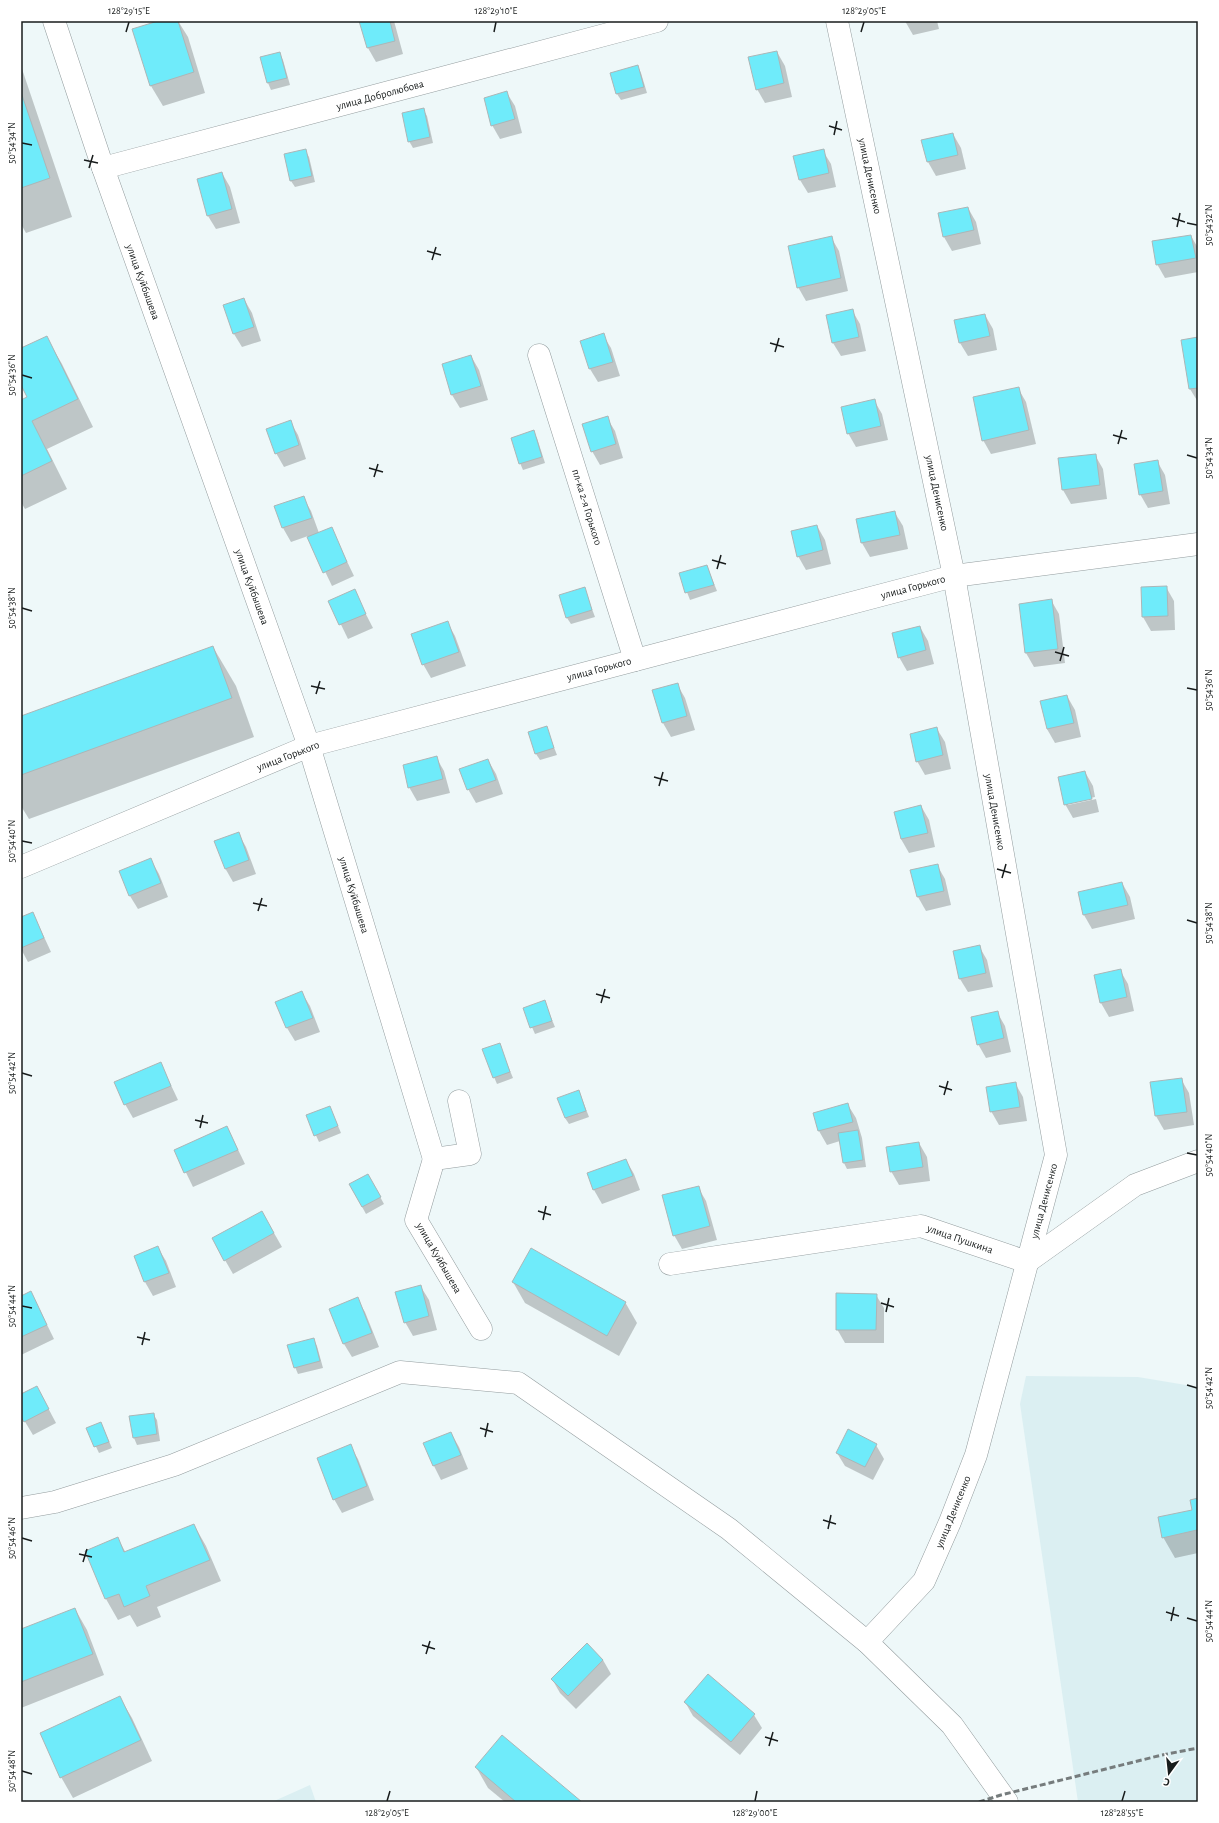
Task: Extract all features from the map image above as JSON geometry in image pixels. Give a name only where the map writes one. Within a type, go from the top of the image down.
[{"type":"street","name":"улица Куйбышева","points":[[54,21],[103,168],[309,746],[434,1159],[416,1220],[481,1329]]},
{"type":"street","name":"улица Добролюбова","points":[[103,168],[657,21]]},
{"type":"street","name":"улица Денисенко","points":[[837,21],[954,576],[1056,1155],[976,1455],[950,1522],[924,1581],[868,1642]]},
{"type":"street","name":"пл-ка 2-я Горького","points":[[539,355],[635,660]]},
{"type":"street","name":"улица Горького","points":[[21,867],[309,746],[954,576],[1198,544]]},
{"type":"street","points":[[434,1159],[470,1154],[459,1101]]},
{"type":"street","points":[[1027,1262],[1136,1185],[1198,1161]]},
{"type":"street","name":"улица Пушкина","points":[[670,1264],[921,1226],[1027,1262]]},
{"type":"street","points":[[21,1508],[55,1502],[174,1465],[400,1372],[518,1383],[729,1529],[868,1642],[952,1725],[1004,1800]]},
{"type":"shaded area","points":[[1026,1376],[1138,1377],[1198,1387],[1198,1802],[1078,1802],[1020,1404]]},
{"type":"shaded area","points":[[310,1785],[316,1802],[272,1802]]},
{"type":"building","points":[[158,21],[178,21],[194,72],[150,86],[132,29]]},
{"type":"building","points":[[359,21],[390,21],[395,41],[367,48]]},
{"type":"building","points":[[777,51],[784,83],[756,90],[748,57]]},
{"type":"building","points":[[280,52],[287,78],[267,83],[260,57]]},
{"type":"building","points":[[638,65],[644,87],[616,94],[610,73]]},
{"type":"building","points":[[507,91],[515,119],[491,126],[484,98]]},
{"type":"building","points":[[21,92],[50,178],[21,188]]},
{"type":"building","points":[[424,108],[430,137],[408,142],[402,113]]},
{"type":"building","points":[[953,133],[958,155],[927,162],[921,140]]},
{"type":"building","points":[[306,149],[312,176],[290,181],[284,154]]},
{"type":"building","points":[[824,149],[829,173],[799,180],[793,156]]},
{"type":"building","points":[[222,172],[232,209],[207,216],[197,179]]},
{"type":"building","points":[[968,207],[974,230],[943,237],[938,213]]},
{"type":"building","points":[[1191,235],[1196,258],[1156,265],[1152,241]]},
{"type":"building","points":[[832,236],[841,278],[797,288],[788,246]]},
{"type":"building","points":[[244,298],[254,327],[233,334],[223,305]]},
{"type":"building","points":[[853,309],[859,337],[832,343],[826,315]]},
{"type":"building","points":[[985,314],[990,336],[959,343],[954,320]]},
{"type":"building","points":[[604,333],[613,362],[589,369],[580,341]]},
{"type":"building","points":[[47,336],[78,399],[32,421],[52,461],[21,476],[21,400],[27,397],[21,385],[21,348]]},
{"type":"building","points":[[1198,337],[1198,388],[1189,389],[1181,340]]},
{"type":"building","points":[[471,355],[481,386],[451,395],[442,364]]},
{"type":"building","points":[[1019,387],[1029,430],[982,441],[973,397]]},
{"type":"building","points":[[875,399],[881,426],[847,434],[841,407]]},
{"type":"building","points":[[608,416],[616,444],[591,452],[582,424]]},
{"type":"building","points":[[291,420],[299,445],[275,454],[266,429]]},
{"type":"building","points":[[534,430],[542,457],[519,464],[511,438]]},
{"type":"building","points":[[1096,454],[1100,485],[1062,490],[1058,458]]},
{"type":"building","points":[[1158,460],[1163,491],[1139,495],[1134,464]]},
{"type":"building","points":[[304,496],[312,518],[282,528],[274,506]]},
{"type":"building","points":[[895,511],[900,535],[861,543],[856,519]]},
{"type":"building","points":[[817,525],[823,550],[797,557],[791,531]]},
{"type":"building","points":[[332,527],[347,562],[323,573],[307,537]]},
{"type":"building","points":[[707,565],[714,585],[685,593],[679,573]]},
{"type":"building","points":[[1167,586],[1168,616],[1142,617],[1141,587]]},
{"type":"building","points":[[585,587],[592,610],[566,618],[559,595]]},
{"type":"building","points":[[355,589],[366,614],[339,625],[328,601]]},
{"type":"building","points":[[1052,599],[1058,649],[1025,653],[1019,604]]},
{"type":"building","points":[[448,621],[459,652],[422,665],[411,634]]},
{"type":"building","points":[[920,626],[926,650],[898,658],[892,633]]},
{"type":"building","points":[[213,646],[232,698],[21,775],[21,716]]},
{"type":"building","points":[[678,683],[687,716],[662,723],[652,690]]},
{"type":"building","points":[[1067,695],[1074,723],[1047,729],[1040,701]]},
{"type":"building","points":[[547,726],[554,748],[535,754],[528,732]]},
{"type":"building","points":[[937,727],[943,755],[916,762],[910,734]]},
{"type":"building","points":[[437,756],[443,779],[408,788],[403,765]]},
{"type":"building","points":[[488,759],[496,780],[467,790],[459,769]]},
{"type":"building","points":[[1085,771],[1092,799],[1064,805],[1058,777]]},
{"type":"building","points":[[921,805],[928,833],[901,839],[894,812]]},
{"type":"building","points":[[239,832],[249,860],[225,869],[214,841]]},
{"type":"building","points":[[151,858],[161,883],[129,896],[119,871]]},
{"type":"building","points":[[938,864],[944,891],[917,897],[910,870]]},
{"type":"building","points":[[1122,882],[1128,905],[1083,915],[1078,892]]},
{"type":"building","points":[[33,912],[44,938],[21,948],[21,917]]},
{"type":"building","points":[[980,945],[986,973],[959,979],[953,951]]},
{"type":"building","points":[[1121,969],[1127,997],[1100,1003],[1094,975]]},
{"type":"building","points":[[302,991],[313,1018],[286,1028],[275,1002]]},
{"type":"building","points":[[545,1000],[552,1021],[530,1028],[523,1008]]},
{"type":"building","points":[[998,1011],[1004,1038],[977,1045],[971,1017]]},
{"type":"building","points":[[500,1043],[510,1072],[493,1078],[482,1049]]},
{"type":"building","points":[[161,1062],[171,1086],[124,1105],[114,1082]]},
{"type":"building","points":[[1182,1078],[1187,1112],[1155,1116],[1150,1082]]},
{"type":"building","points":[[1016,1082],[1020,1107],[990,1112],[986,1087]]},
{"type":"building","points":[[579,1090],[586,1111],[565,1118],[557,1098]]},
{"type":"building","points":[[848,1103],[853,1122],[818,1131],[813,1113]]},
{"type":"building","points":[[330,1106],[338,1126],[314,1136],[306,1115]]},
{"type":"building","points":[[227,1126],[238,1150],[184,1173],[174,1150]]},
{"type":"building","points":[[858,1130],[863,1160],[843,1163],[838,1133]]},
{"type":"building","points":[[919,1142],[923,1167],[890,1172],[886,1147]]},
{"type":"building","points":[[626,1159],[633,1176],[593,1190],[587,1173]]},
{"type":"building","points":[[368,1174],[381,1197],[362,1207],[349,1184]]},
{"type":"building","points":[[699,1186],[710,1226],[673,1236],[662,1195]]},
{"type":"building","points":[[262,1211],[274,1233],[224,1261],[212,1238]]},
{"type":"building","points":[[158,1246],[169,1273],[144,1282],[134,1256]]},
{"type":"building","points":[[531,1248],[626,1302],[607,1336],[512,1282]]},
{"type":"building","points":[[421,1285],[429,1316],[404,1323],[395,1292]]},
{"type":"building","points":[[31,1291],[47,1325],[21,1337],[21,1296]]},
{"type":"building","points":[[836,1293],[877,1294],[876,1330],[836,1330]]},
{"type":"building","points":[[358,1297],[372,1333],[343,1344],[329,1309]]},
{"type":"building","points":[[314,1338],[320,1361],[294,1368],[287,1345]]},
{"type":"building","points":[[37,1386],[49,1409],[24,1422],[21,1417],[21,1394]]},
{"type":"building","points":[[154,1413],[157,1434],[133,1438],[129,1416]]},
{"type":"building","points":[[101,1422],[109,1442],[94,1447],[86,1428]]},
{"type":"building","points":[[848,1429],[877,1444],[865,1467],[836,1453]]},
{"type":"building","points":[[451,1432],[461,1455],[433,1466],[423,1443]]},
{"type":"building","points":[[351,1444],[367,1486],[333,1500],[317,1458]]},
{"type":"building","points":[[1198,1498],[1198,1533],[1197,1530],[1162,1538],[1158,1517],[1192,1510],[1190,1500]]},
{"type":"building","points":[[194,1524],[210,1560],[146,1586],[150,1596],[124,1607],[119,1594],[105,1599],[85,1551],[118,1537],[124,1552]]},
{"type":"building","points":[[75,1608],[93,1654],[21,1682],[21,1629]]},
{"type":"building","points":[[587,1643],[603,1660],[568,1696],[551,1679]]},
{"type":"building","points":[[708,1674],[755,1714],[731,1742],[684,1702]]},
{"type":"building","points":[[120,1696],[141,1740],[60,1778],[40,1733]]},
{"type":"building","points":[[502,1735],[582,1802],[516,1802],[475,1767]]},
{"type":"railway","points":[[979,1802],[1001,1795],[1162,1755],[1198,1748]]}]
